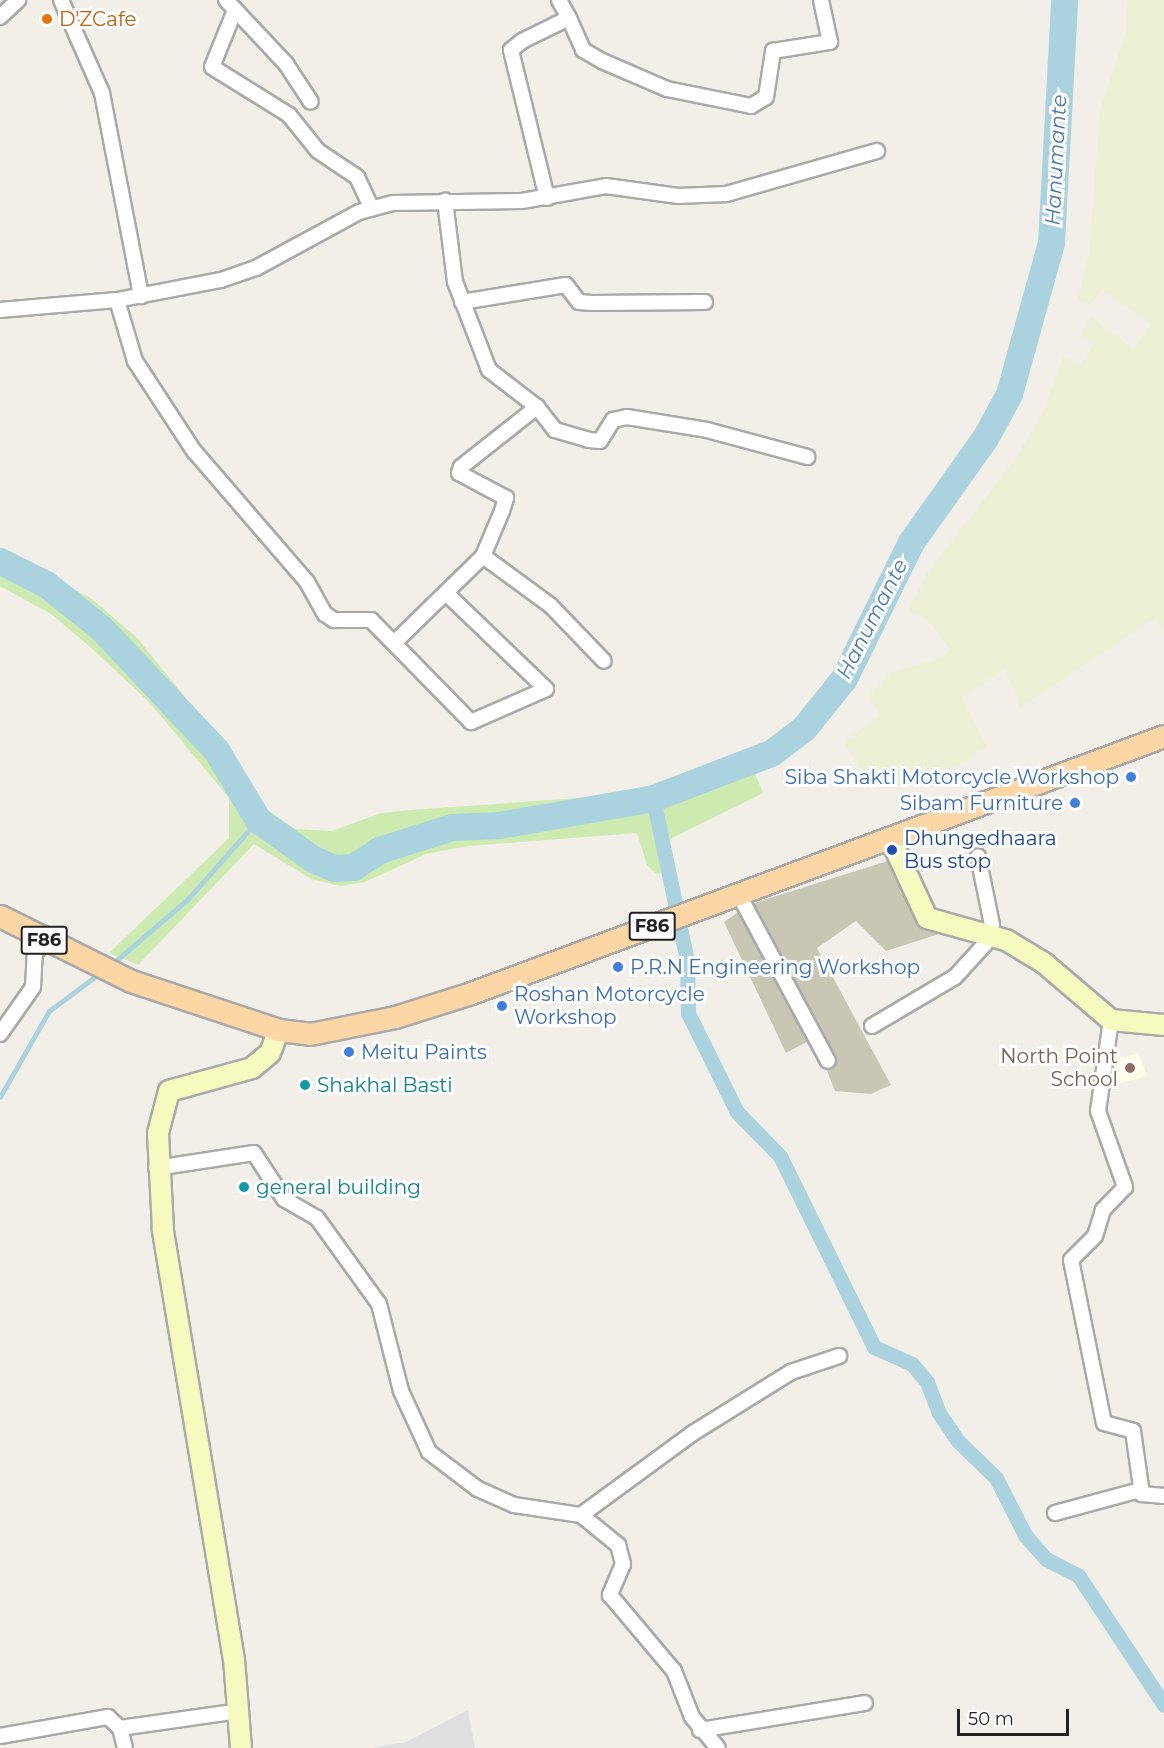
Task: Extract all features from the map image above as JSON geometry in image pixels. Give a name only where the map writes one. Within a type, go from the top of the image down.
[{"type":"main road","name":"F86","points":[[0,916],[88,963],[131,981],[279,1030],[310,1034],[413,1012],[891,840],[1164,736]]},
{"type":"main road","points":[[891,840],[923,915],[991,935],[1044,963],[1111,1020],[1164,1025]]},
{"type":"main road","points":[[241,1748],[239,1711],[156,1167],[169,1091],[187,1081],[252,1068],[270,1053],[279,1030]]},
{"type":"street","points":[[0,16],[18,0]]},
{"type":"street","points":[[61,0],[102,93],[141,296]]},
{"type":"street","points":[[559,0],[583,50],[667,89],[751,106],[766,97],[774,51],[830,42],[821,0]]},
{"type":"street","points":[[311,102],[286,63],[231,5],[212,67],[289,115],[318,151],[357,177],[371,207]]},
{"type":"street","points":[[547,198],[511,50],[569,18]]},
{"type":"street","points":[[0,310],[117,300],[256,268],[371,207],[445,201],[547,198],[606,186],[687,196],[726,194],[877,151]]},
{"type":"street","points":[[445,201],[462,302],[489,370],[537,407],[555,430],[600,441],[614,420],[627,417],[707,430],[807,457]]},
{"type":"street","points":[[462,302],[566,285],[586,302],[705,302]]},
{"type":"street","points":[[117,300],[135,361],[194,451],[307,582],[325,614],[334,620],[371,620],[471,722],[546,689],[448,594]]},
{"type":"street","points":[[394,643],[448,594],[483,556],[506,498],[459,473],[474,453],[537,407]]},
{"type":"street","points":[[483,556],[551,606],[604,661]]},
{"type":"street","points":[[872,1026],[961,973],[991,935],[978,856]]},
{"type":"street","points":[[739,895],[828,1061]]},
{"type":"street","points":[[0,1034],[33,987],[35,954],[44,940]]},
{"type":"street","points":[[1111,1020],[1098,1111],[1125,1187],[1103,1210],[1095,1236],[1071,1260],[1104,1423],[1133,1431],[1140,1490]]},
{"type":"street","points":[[156,1167],[254,1153],[284,1199],[317,1218],[379,1304],[401,1391],[429,1452],[446,1470],[514,1505],[581,1515],[624,1554],[610,1595],[674,1671],[700,1730],[718,1748]]},
{"type":"street","points":[[581,1515],[693,1433],[791,1372],[839,1356]]},
{"type":"street","points":[[1055,1513],[1140,1490],[1164,1496]]},
{"type":"street","points":[[700,1730],[865,1703]]},
{"type":"street","points":[[120,1728],[239,1711]]},
{"type":"street","points":[[0,1736],[108,1717],[120,1728],[125,1748]]},
{"type":"shaded area","points":[[1126,0],[1164,0],[1164,635],[1155,618],[1020,707],[1005,669],[962,698],[987,747],[961,764],[896,789],[885,767],[866,778],[844,742],[880,716],[868,695],[891,672],[940,659],[950,649],[929,622],[909,610],[926,575],[1015,459],[1043,412],[1064,355],[1079,366],[1093,346],[1080,334],[1092,317],[1134,349],[1151,324],[1102,290],[1089,306],[1078,298],[1089,253],[1100,110],[1127,29]]},
{"type":"shaded area","points":[[910,854],[942,933],[886,951],[856,921],[817,948],[891,1085],[871,1094],[835,1091],[814,1038],[786,1053],[724,922],[748,905]]},
{"type":"shaded area","name":"North Point School","points":[[1138,1053],[1147,1076],[1121,1083],[1115,1060]]},
{"type":"shaded area","points":[[468,1710],[475,1748],[371,1748],[406,1742]]},
{"type":"green space","points":[[0,548],[92,599],[137,638],[238,762],[266,809],[295,829],[332,831],[381,813],[607,796],[669,782],[745,749],[763,793],[672,838],[666,849],[676,870],[656,874],[647,865],[637,833],[468,846],[426,854],[365,882],[341,886],[311,879],[254,844],[138,965],[109,953],[229,838],[229,798],[150,703],[89,646],[51,614],[0,586]]},
{"type":"waterway","name":"Hanumante","points":[[0,561],[46,584],[101,628],[216,750],[258,820],[313,859],[334,868],[353,867],[379,850],[452,827],[499,825],[653,798],[771,753],[804,728],[844,678],[911,542],[985,438],[1009,394],[1051,243],[1064,0]]},
{"type":"waterway","points":[[653,798],[687,961],[688,1013],[737,1112],[780,1156],[874,1347],[912,1364],[927,1382],[939,1413],[957,1440],[996,1478],[1025,1535],[1046,1559],[1078,1575],[1164,1705]]},
{"type":"waterway","points":[[111,965],[188,899],[258,820]]},
{"type":"waterway","points":[[0,1097],[49,1011],[100,973]]},
{"type":"place","name":"D'ZCafe","points":[[47,19]]},
{"type":"place","name":"Siba Shakti Motorcycle Workshop","points":[[1131,777]]},
{"type":"place","name":"Sibam Furniture","points":[[1075,803]]},
{"type":"place","name":"Dhungedhaara Bus stop","points":[[892,850]]},
{"type":"place","name":"P.R.N Engineering Workshop","points":[[618,967]]},
{"type":"place","name":"Roshan Motorcycle Workshop","points":[[502,1006]]},
{"type":"place","name":"Meitu Paints","points":[[349,1052]]},
{"type":"place","name":"North Point School","points":[[1130,1068]]},
{"type":"place","name":"Shakhal Basti","points":[[305,1085]]},
{"type":"place","name":"general building","points":[[244,1187]]}]
